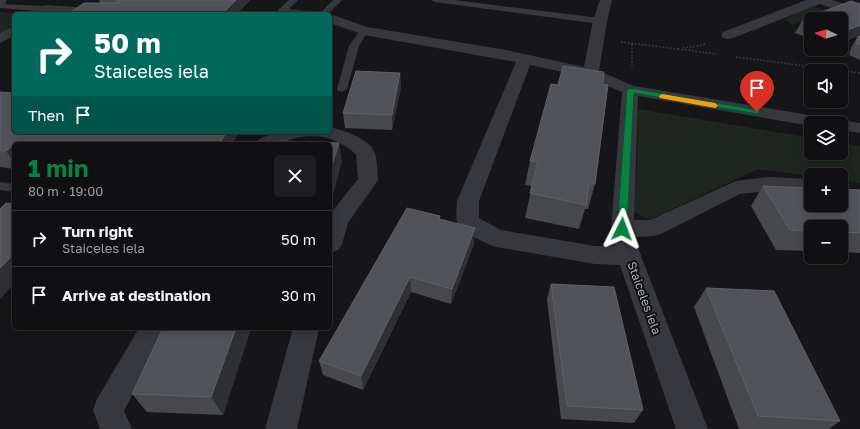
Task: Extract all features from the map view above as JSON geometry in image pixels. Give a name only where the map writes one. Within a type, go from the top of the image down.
[{"type":"street","points":[[44,12],[62,0]]},
{"type":"street","points":[[591,73],[598,30],[606,0]]},
{"type":"street","points":[[728,35],[820,0],[860,14]]},
{"type":"street","points":[[332,19],[364,31],[506,55],[591,73],[630,90],[804,119]]},
{"type":"street","points":[[0,39],[12,31]]},
{"type":"street","points":[[525,60],[468,201],[468,222],[496,238],[594,255],[629,256]]},
{"type":"street","name":"Staiceles iela","points":[[630,90],[622,229],[629,256],[692,429]]},
{"type":"street","points":[[848,126],[860,128]]},
{"type":"street","points":[[332,133],[349,139],[365,152],[368,180],[337,221],[332,237]]},
{"type":"street","points":[[269,142],[280,136],[293,134]]},
{"type":"street","points":[[622,229],[653,228],[736,188],[769,184],[804,186]]},
{"type":"street","points":[[116,429],[108,410],[153,330]]},
{"type":"street","points":[[281,429],[306,330]]},
{"type":"lane","points":[[291,12],[282,11],[294,0]]},
{"type":"lane","points":[[325,12],[338,0]]},
{"type":"lane","points":[[435,0],[448,1],[598,30]]},
{"type":"lane","points":[[0,6],[44,12]]},
{"type":"lane","points":[[342,89],[354,46],[364,31]]},
{"type":"lane","points":[[0,186],[12,188]]},
{"type":"path","points":[[598,30],[678,49],[717,54]]},
{"type":"path","points":[[678,49],[700,46],[728,35]]},
{"type":"path","points":[[733,56],[860,73]]},
{"type":"shaded area","points":[[813,7],[831,12],[804,12],[804,20],[794,25],[785,20],[797,13]]},
{"type":"shaded area","points":[[0,12],[12,12],[12,26],[0,33]]},
{"type":"shaded area","points":[[638,109],[804,137],[804,160],[848,160],[848,144],[860,146],[860,183],[848,181],[848,168],[804,168],[804,175],[758,169],[651,219],[642,217],[634,211]]},
{"type":"building","points":[[117,0],[236,0],[224,12],[71,12],[84,3],[119,3]]},
{"type":"building","points":[[851,1],[860,4],[860,25],[848,30],[848,12],[822,12]]},
{"type":"building","points":[[858,36],[860,37],[860,45],[856,43]]},
{"type":"building","points":[[563,66],[604,72],[603,84],[608,85],[595,184],[589,184],[586,205],[530,193],[538,162],[530,161],[551,84],[558,85]]},
{"type":"building","points":[[356,71],[400,73],[392,115],[343,113]]},
{"type":"building","points":[[0,92],[12,93],[12,134],[226,134],[220,142],[12,142],[12,146],[6,151],[0,151]]},
{"type":"building","points":[[281,141],[310,142],[281,142]]},
{"type":"building","points":[[332,143],[339,143],[332,166]]},
{"type":"building","points":[[763,186],[804,188],[804,212],[848,212],[848,189],[860,190],[860,233],[848,232],[848,220],[804,220],[804,231],[790,230]]},
{"type":"building","points":[[6,203],[12,204],[12,256],[0,268],[0,209]]},
{"type":"building","points":[[407,208],[440,216],[439,219],[475,228],[452,289],[410,277],[361,376],[319,361]]},
{"type":"building","points":[[551,284],[614,287],[643,410],[567,406]]},
{"type":"building","points":[[706,288],[774,291],[840,421],[758,416]]},
{"type":"building","points":[[162,330],[235,330],[211,397],[132,394]]},
{"type":"slow traffic","points":[[662,96],[715,106]]},
{"type":"route","points":[[622,229],[630,90],[757,112]]}]
